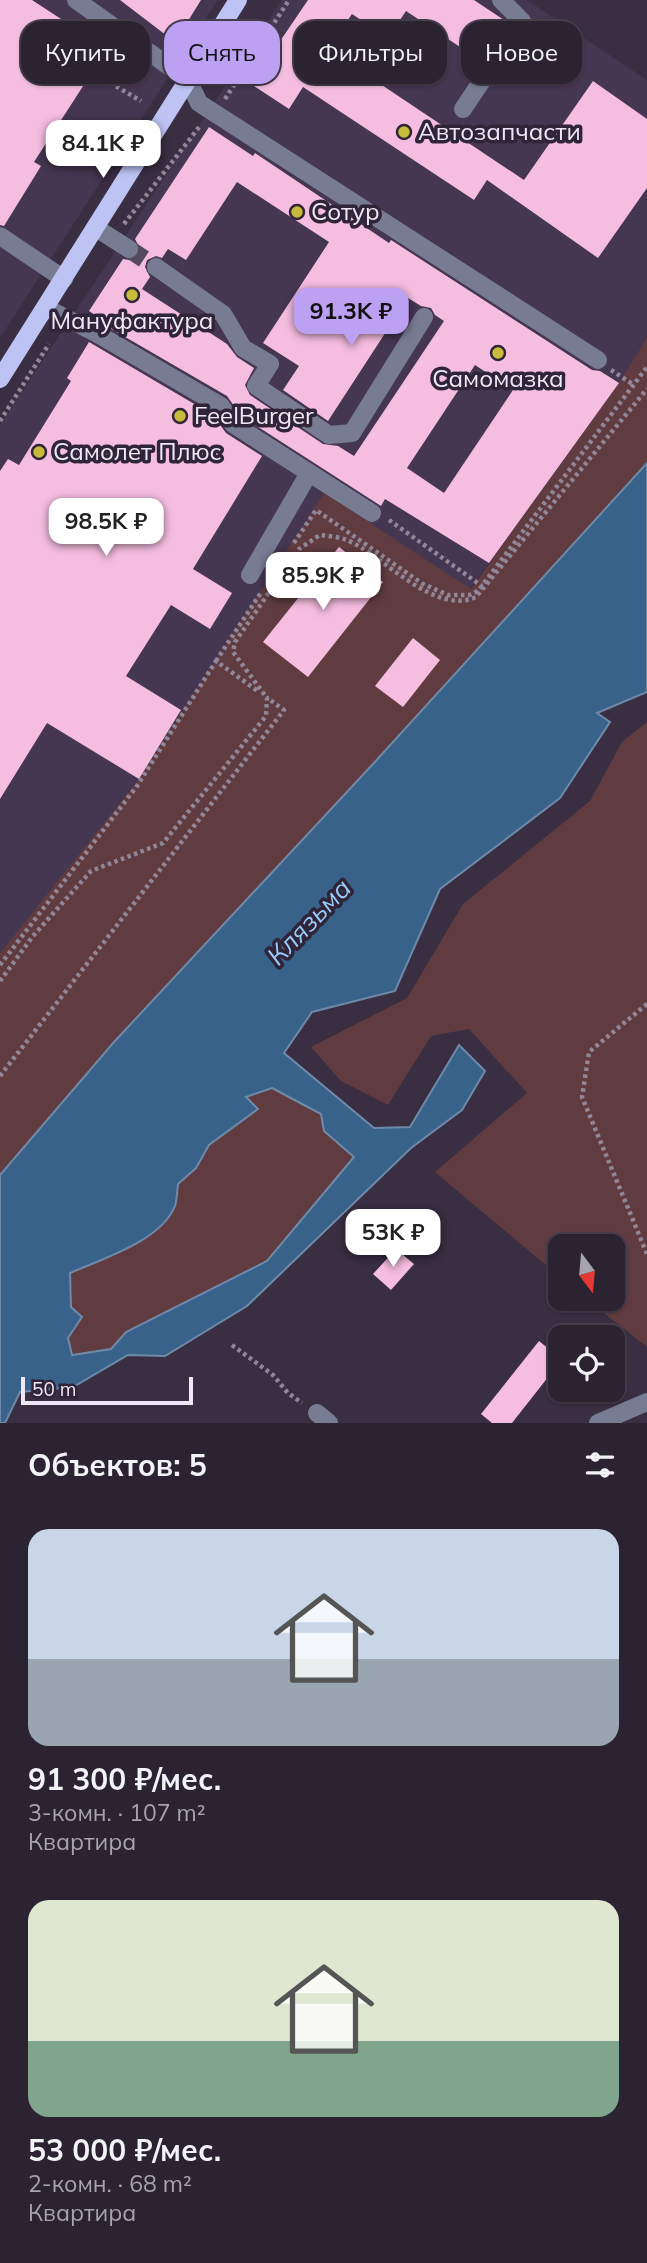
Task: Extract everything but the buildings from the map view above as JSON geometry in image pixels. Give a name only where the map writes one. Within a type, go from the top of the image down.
[{"type":"main road","points":[[225,21],[238,0]]},
{"type":"main road","points":[[0,379],[186,84]]},
{"type":"lane","points":[[76,0],[164,63]]},
{"type":"lane","points":[[463,109],[522,21],[501,0]]},
{"type":"lane","points":[[190,84],[199,103],[598,360]]},
{"type":"lane","points":[[96,228],[129,249]]},
{"type":"lane","points":[[0,236],[64,279]]},
{"type":"lane","points":[[156,267],[223,314],[243,348],[271,365],[256,386],[329,435],[352,433],[424,317]]},
{"type":"lane","points":[[46,308],[221,405],[233,424],[379,516]]},
{"type":"lane","points":[[250,575],[309,473]]},
{"type":"lane","points":[[598,1423],[647,1402]]},
{"type":"path","points":[[112,239],[198,128],[216,113],[289,0]]},
{"type":"path","points":[[112,84],[141,101]]},
{"type":"path","points":[[0,421],[64,316]]},
{"type":"path","points":[[0,965],[137,786],[316,510],[424,584],[448,595],[469,595],[482,586],[647,367]]},
{"type":"path","points":[[0,981],[33,936],[91,871],[163,844],[266,716],[267,698],[233,652],[235,642],[299,549],[320,535],[346,540],[424,590],[455,602],[477,597],[647,389]]},
{"type":"path","points":[[379,516],[482,586]]},
{"type":"path","points":[[0,1076],[284,710],[216,661]]},
{"type":"path","points":[[647,1004],[589,1052],[582,1097],[647,1254]]},
{"type":"path","points":[[232,1345],[273,1375],[288,1392],[323,1418]]},
{"type":"shaded area","points":[[0,0],[218,0],[204,21],[164,21],[164,84],[0,338]]},
{"type":"shaded area","points":[[282,0],[527,0],[558,21],[461,21],[461,84],[582,84],[582,37],[647,80],[647,337],[619,383],[470,589],[324,494],[139,779],[0,953],[0,425],[226,84],[280,84],[280,21],[268,21]]},
{"type":"shaded area","points":[[647,337],[647,463],[373,764],[114,1042],[0,1175],[0,953],[139,779],[324,493],[471,589],[619,383]]},
{"type":"shaded area","points":[[647,722],[647,1347],[625,1330],[625,1325],[619,1325],[601,1311],[625,1311],[625,1234],[548,1234],[548,1267],[435,1172],[527,1093],[469,1029],[431,1036],[388,1105],[341,1081],[311,1047],[407,998],[463,904],[590,801],[622,742]]},
{"type":"shaded area","points":[[272,1088],[321,1114],[324,1131],[355,1157],[267,1261],[126,1331],[111,1349],[72,1355],[68,1338],[82,1317],[71,1307],[70,1273],[121,1252],[175,1205],[177,1184],[196,1168],[209,1145],[258,1109],[245,1097]]},
{"type":"water","name":"Клязьма","points":[[647,463],[647,692],[597,713],[610,722],[560,798],[440,889],[395,991],[312,1012],[284,1053],[374,1128],[410,1127],[459,1045],[485,1071],[462,1110],[411,1148],[247,1306],[165,1356],[128,1355],[73,1387],[20,1392],[5,1423],[0,1423],[0,1175],[114,1042],[373,764]],"holes":[[[272,1088],[321,1114],[324,1131],[354,1157],[267,1261],[126,1332],[111,1349],[72,1355],[68,1338],[82,1317],[71,1307],[70,1273],[114,1255],[157,1229],[175,1206],[178,1184],[196,1168],[209,1145],[258,1109],[246,1097]]]},
{"type":"tunnel","points":[[129,249],[156,267]]},
{"type":"place","name":"Автозапчасти","points":[[404,132]]},
{"type":"place","name":"Сотур","points":[[297,212]]},
{"type":"place","name":"Мануфактура","points":[[132,295]]},
{"type":"place","name":"Самомазка","points":[[498,353]]},
{"type":"place","name":"FeelBurger","points":[[180,416]]},
{"type":"place","name":"Самолет Плюс","points":[[39,452]]}]
